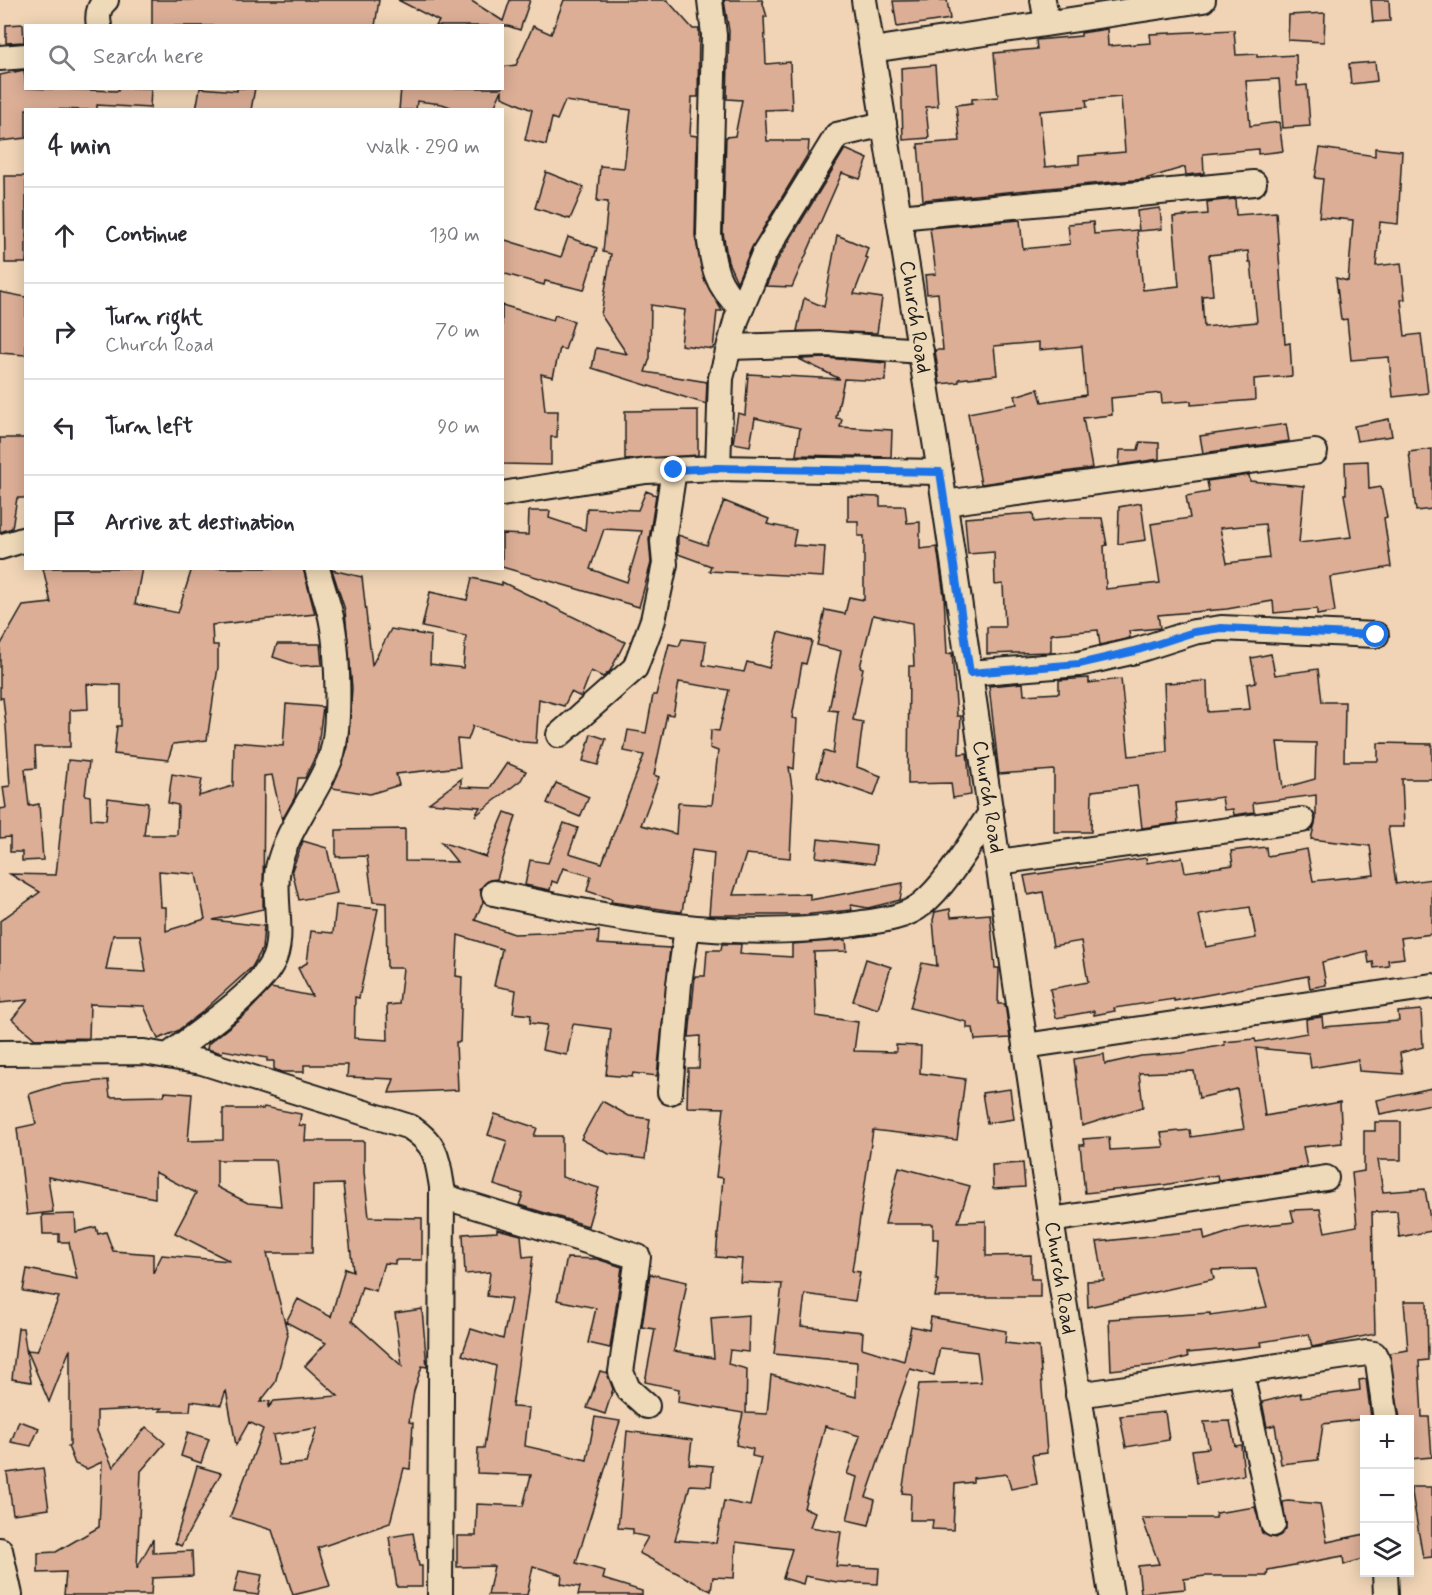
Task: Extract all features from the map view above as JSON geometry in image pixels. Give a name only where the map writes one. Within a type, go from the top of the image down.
[{"type":"street","points":[[99,24],[97,15],[101,4],[106,0]]},
{"type":"street","points":[[710,0],[714,35],[710,243],[712,261],[721,286],[741,308]]},
{"type":"street","name":"Church Road","points":[[864,0],[945,502],[1051,1220],[1111,1595]]},
{"type":"street","points":[[872,50],[1045,11],[1203,0]]},
{"type":"street","points":[[0,58],[24,56]]},
{"type":"street","points":[[718,468],[722,378],[741,308],[764,254],[837,135],[845,131],[884,124]]},
{"type":"street","points":[[899,217],[1254,183]]},
{"type":"street","points":[[730,346],[826,344],[921,351]]},
{"type":"street","points":[[945,502],[1315,452]]},
{"type":"street","points":[[504,494],[646,471],[718,468],[940,472]]},
{"type":"street","points":[[559,735],[635,668],[653,620],[665,564],[663,541],[674,470]]},
{"type":"street","points":[[0,547],[24,540]]},
{"type":"street","points":[[168,1056],[260,981],[274,960],[278,941],[276,895],[278,868],[287,841],[330,758],[336,734],[331,618],[318,570]]},
{"type":"street","points":[[970,673],[1079,664],[1135,651],[1194,632],[1221,628],[1376,635]]},
{"type":"street","points":[[494,893],[611,918],[687,928],[746,933],[809,930],[902,915],[922,904],[939,885],[991,813]]},
{"type":"street","points":[[998,862],[1302,820]]},
{"type":"street","points":[[670,1092],[679,984],[687,928]]},
{"type":"street","points":[[1025,1046],[1432,986]]},
{"type":"street","points":[[0,1053],[144,1052],[202,1062],[410,1127],[428,1139],[437,1159],[442,1196],[440,1595]]},
{"type":"street","points":[[1051,1220],[1326,1178]]},
{"type":"street","points":[[442,1196],[638,1257],[621,1372],[628,1389],[648,1407]]},
{"type":"street","points":[[1078,1395],[1367,1353],[1374,1354],[1378,1362],[1385,1415]]},
{"type":"street","points":[[1241,1372],[1273,1524]]},
{"type":"street","points":[[0,1550],[10,1595]]},
{"type":"street","points":[[1385,1577],[1386,1595]]},
{"type":"building","points":[[152,0],[379,0],[375,24],[152,24]]},
{"type":"building","points":[[398,0],[470,0],[503,21],[510,0],[530,0],[520,30],[504,26],[504,24],[437,24],[439,21]]},
{"type":"building","points":[[564,0],[667,0],[693,29],[699,29],[698,97],[692,97],[690,135],[697,136],[695,236],[704,279],[722,311],[717,311],[713,349],[681,345],[685,310],[651,305],[650,358],[645,372],[707,382],[706,404],[592,368],[596,348],[627,354],[601,315],[611,254],[603,252],[608,202],[597,201],[600,166],[624,168],[631,110],[565,101],[557,120],[552,118],[546,145],[525,140],[532,110],[502,97],[504,67],[516,65],[533,26],[551,34]]},
{"type":"building","points":[[724,0],[762,0],[767,17],[764,17],[766,64],[790,62],[792,109],[765,110],[767,141],[809,141],[808,154],[752,247],[737,282],[728,262],[723,233],[726,137],[735,136],[742,100],[727,99],[729,31]]},
{"type":"building","points":[[947,0],[950,19],[897,27],[893,1]]},
{"type":"building","points":[[1371,0],[1389,0],[1390,21],[1373,22]]},
{"type":"building","points":[[1325,13],[1324,42],[1288,40],[1289,15]]},
{"type":"building","points":[[23,24],[24,42],[6,43],[6,25]]},
{"type":"building","points":[[1107,29],[1108,46],[1151,43],[1150,34],[1234,30],[1236,55],[1257,54],[1257,57],[1296,55],[1297,86],[1307,85],[1310,126],[1283,128],[1279,79],[1246,81],[1250,126],[1279,122],[1283,151],[1258,154],[1258,149],[1203,154],[1204,173],[1186,175],[1185,167],[1145,179],[923,200],[918,144],[960,141],[956,105],[972,103],[972,99],[998,97],[994,53],[1037,49],[1036,40],[1081,36],[1081,33]],"holes":[[[1121,97],[1125,152],[1079,156],[1079,164],[1045,167],[1040,111],[1087,107],[1086,100]]]},
{"type":"building","points":[[1375,62],[1377,81],[1351,84],[1349,64]]},
{"type":"building","points":[[935,65],[938,106],[926,107],[929,138],[903,140],[901,68]]},
{"type":"building","points":[[24,70],[24,90],[151,90],[150,108],[97,105],[97,108],[24,108],[24,138],[0,141],[0,75]]},
{"type":"building","points":[[200,90],[255,90],[251,108],[196,108]]},
{"type":"building","points":[[401,90],[502,90],[494,108],[453,108],[417,101],[416,108],[399,108]]},
{"type":"building","points":[[1320,148],[1375,156],[1375,148],[1402,151],[1398,224],[1380,222],[1376,266],[1401,263],[1405,299],[1401,300],[1405,336],[1421,334],[1428,393],[1393,397],[1389,357],[1351,360],[1347,319],[1341,320],[1336,278],[1348,281],[1353,220],[1319,217],[1323,179],[1315,178]]},
{"type":"building","points":[[845,149],[868,159],[860,179],[842,173],[792,287],[766,286],[777,261]]},
{"type":"building","points":[[546,172],[584,187],[570,219],[535,208]]},
{"type":"building","points":[[4,176],[24,176],[24,263],[5,263]]},
{"type":"building","points":[[1235,199],[1236,215],[1276,212],[1285,344],[1290,343],[1292,376],[1254,379],[1255,400],[1191,405],[1191,401],[1162,403],[1161,393],[1111,398],[1112,415],[1083,418],[1092,468],[981,484],[968,413],[1017,404],[1015,396],[1038,389],[1042,402],[1086,395],[1082,346],[1039,350],[1039,342],[994,346],[997,375],[959,379],[959,382],[940,384],[935,350],[943,350],[938,293],[927,294],[925,275],[936,274],[930,228],[1020,220],[1023,249],[1070,244],[1068,224],[1093,222],[1094,234],[1137,230],[1143,290],[1179,286],[1173,217],[1208,214],[1207,202]],"holes":[[[1248,251],[1249,262],[1251,262],[1257,322],[1204,327],[1202,296],[1213,295],[1209,255]]]},
{"type":"building","points":[[1160,208],[1162,229],[1139,231],[1137,211]]},
{"type":"building","points":[[837,235],[868,248],[865,257],[868,258],[854,294],[882,298],[877,333],[797,331],[804,298],[824,307]]},
{"type":"building","points":[[568,237],[597,248],[584,290],[545,281],[544,285],[504,274],[504,240],[561,257]]},
{"type":"building","points":[[0,292],[24,297],[24,355],[0,353]]},
{"type":"building","points":[[504,306],[553,320],[555,315],[574,321],[565,350],[560,348],[553,377],[541,374],[545,411],[558,411],[557,437],[551,437],[551,465],[504,464]]},
{"type":"building","points":[[826,358],[886,363],[885,381],[844,379],[836,418],[842,419],[840,427],[892,430],[891,457],[796,455],[800,428],[755,418],[750,446],[733,443],[738,413],[745,415],[748,374],[840,379],[799,359]]},
{"type":"building","points":[[698,410],[698,455],[625,460],[625,411]]},
{"type":"building","points":[[1389,419],[1392,436],[1357,441],[1354,426]]},
{"type":"building","points":[[1286,424],[1289,441],[1203,453],[1200,436]]},
{"type":"building","points":[[0,438],[24,438],[24,498],[17,498],[12,528],[0,532]]},
{"type":"building","points":[[1140,442],[1159,443],[1159,459],[1119,465],[1120,450],[1138,450]]},
{"type":"building","points":[[1432,449],[1432,509],[1416,511],[1409,452]]},
{"type":"building","points":[[1368,461],[1369,489],[1381,487],[1387,517],[1384,518],[1391,567],[1330,577],[1335,612],[1317,615],[1317,609],[1274,613],[1273,601],[1227,609],[1158,615],[1160,628],[1129,631],[1130,638],[1100,645],[1098,630],[1051,634],[1051,652],[987,654],[987,627],[1005,627],[1003,584],[995,585],[994,552],[968,554],[965,518],[1033,513],[1034,522],[1068,518],[1102,518],[1107,545],[1104,546],[1106,589],[1160,583],[1151,524],[1190,518],[1186,496],[1209,492],[1207,481],[1249,475],[1250,481],[1304,486],[1299,543],[1351,537],[1344,494],[1346,494],[1345,462]],"holes":[[[1265,524],[1269,558],[1227,563],[1220,528]]]},
{"type":"building","points":[[646,491],[656,495],[649,539],[651,563],[639,607],[504,568],[504,534],[528,535],[529,511],[550,511],[549,518],[585,530],[587,508],[638,510]],"holes":[[[604,529],[642,531],[627,582],[590,569]]]},
{"type":"building","points":[[848,496],[880,497],[880,506],[905,506],[907,523],[920,522],[920,549],[937,547],[944,596],[947,654],[952,653],[957,716],[961,716],[959,754],[967,753],[971,795],[953,798],[951,783],[908,784],[909,666],[914,666],[912,623],[873,615],[860,667],[863,668],[853,720],[863,722],[857,767],[881,776],[874,796],[817,776],[824,751],[833,754],[838,711],[829,710],[841,651],[817,645],[825,610],[845,614],[849,597],[864,600],[864,536],[858,536],[858,521],[848,521]]},
{"type":"building","points":[[724,501],[769,519],[767,524],[796,530],[793,545],[825,547],[823,577],[709,571],[711,566],[678,554],[678,535],[707,545]]},
{"type":"building","points":[[1141,503],[1146,540],[1118,544],[1119,507]]},
{"type":"building","points":[[43,570],[142,570],[135,604],[178,613],[191,570],[304,570],[315,614],[212,625],[213,645],[218,645],[218,667],[207,740],[173,744],[168,760],[114,754],[117,726],[121,726],[121,685],[87,684],[88,709],[70,710],[70,747],[35,747],[36,768],[25,769],[29,806],[39,804],[43,860],[22,861],[22,852],[10,852],[10,837],[0,838],[0,809],[6,808],[3,787],[10,786],[3,698],[0,698],[0,646],[23,606],[51,603]]},
{"type":"building","points":[[332,570],[362,577],[372,665],[391,629],[431,636],[430,664],[463,668],[466,636],[422,627],[430,592],[467,600],[472,578],[502,585],[502,582],[625,642],[610,671],[603,677],[591,671],[581,697],[571,692],[564,706],[539,699],[536,743],[523,742],[473,726],[468,740],[457,739],[460,767],[396,774],[399,785],[370,794],[332,788],[348,747],[352,688],[345,610]]},
{"type":"building","points":[[778,632],[812,641],[806,664],[802,663],[792,718],[797,719],[794,769],[789,767],[793,794],[790,858],[746,854],[733,895],[810,894],[810,900],[903,883],[900,900],[868,908],[851,905],[852,910],[802,915],[709,915],[714,853],[692,850],[682,912],[611,902],[612,899],[587,891],[591,876],[563,868],[557,883],[552,881],[550,890],[525,885],[530,860],[548,863],[564,823],[578,828],[569,853],[602,863],[644,755],[624,751],[628,730],[646,733],[653,695],[656,695],[669,644],[679,646],[682,639],[706,642],[703,665],[744,672],[747,662],[769,668]],"holes":[[[679,682],[729,690],[719,731],[711,730],[710,748],[718,751],[712,805],[678,803],[676,834],[641,825],[659,777],[654,775],[667,714],[673,715]]]},
{"type":"building","points":[[277,644],[320,644],[322,665],[299,666],[273,657]]},
{"type":"building","points":[[1271,654],[1275,675],[1318,669],[1322,702],[1345,702],[1344,761],[1378,761],[1378,743],[1432,744],[1432,779],[1402,779],[1404,827],[1388,827],[1396,884],[1432,879],[1432,934],[1401,938],[1404,958],[1388,960],[1389,966],[1374,968],[1373,962],[1369,963],[1367,951],[1322,962],[1326,985],[1310,988],[1308,976],[1174,1001],[1174,999],[1114,1008],[1115,1011],[1094,1015],[1094,1011],[1056,1018],[1050,989],[1088,982],[1081,941],[1053,946],[1043,892],[1028,895],[1024,876],[1146,858],[1147,863],[1182,857],[1185,872],[1233,865],[1231,851],[1266,847],[1267,856],[1307,849],[1313,881],[1374,875],[1370,846],[1311,839],[1316,819],[1316,795],[1253,803],[1254,812],[1234,815],[1233,809],[1224,810],[1222,797],[1176,803],[1178,823],[1142,828],[1137,786],[1092,791],[1091,832],[1054,832],[1054,770],[999,774],[989,686],[1023,683],[1024,695],[1059,693],[1059,680],[1089,678],[1089,683],[1121,679],[1129,756],[1167,752],[1164,683],[1207,681],[1208,712],[1250,709],[1247,684],[1256,682],[1251,658]],"holes":[[[1277,742],[1316,743],[1315,779],[1283,788]],[[1250,907],[1256,938],[1206,947],[1199,915]]]},
{"type":"building","points":[[286,704],[323,707],[317,753],[305,778],[298,778],[295,797],[282,820],[272,775],[264,776],[263,909],[213,920],[264,926],[262,949],[252,967],[201,1013],[177,1031],[158,1039],[144,1006],[90,1004],[89,1038],[35,1039],[12,1019],[28,1000],[0,1003],[0,921],[40,892],[10,874],[56,875],[68,760],[89,762],[85,795],[90,796],[91,819],[106,820],[108,798],[148,803],[144,835],[177,835],[178,805],[168,803],[172,774],[202,779],[199,796],[233,786],[234,742],[283,746]],"holes":[[[159,871],[196,874],[205,919],[166,931],[166,907],[161,907]],[[113,935],[140,935],[146,972],[106,970]]]},
{"type":"building","points":[[591,734],[606,739],[598,765],[583,761]]},
{"type":"building","points":[[507,763],[526,771],[521,780],[475,816],[480,807],[429,803],[461,779],[461,787],[490,788]]},
{"type":"building","points":[[556,783],[589,797],[580,817],[547,803]]},
{"type":"building","points":[[505,812],[516,816],[497,879],[489,880],[480,889],[483,902],[475,920],[514,934],[599,931],[598,944],[670,948],[657,1076],[633,1073],[632,1077],[606,1075],[611,1029],[573,1024],[567,1055],[542,1050],[547,1025],[530,1023],[531,1015],[513,1013],[516,990],[494,986],[502,949],[458,935],[456,976],[462,977],[460,1042],[456,1042],[458,1090],[389,1093],[394,1079],[347,1077],[348,1065],[304,1065],[304,1072],[281,1072],[274,1069],[274,1061],[267,1061],[267,1058],[207,1049],[208,1044],[248,1012],[271,988],[312,996],[298,968],[307,963],[311,931],[333,933],[336,905],[378,909],[359,998],[355,997],[354,1038],[388,1040],[387,1005],[399,1004],[403,968],[387,968],[386,903],[373,902],[367,856],[336,857],[336,830],[405,829],[405,861],[457,862],[441,842],[486,857]]},
{"type":"building","points":[[818,839],[876,846],[874,864],[816,857]]},
{"type":"building","points":[[303,841],[327,848],[337,893],[299,900],[292,870]]},
{"type":"building","points":[[950,909],[951,917],[990,914],[995,968],[999,968],[998,1004],[1005,1004],[1010,1038],[975,1040],[973,1028],[967,1028],[967,1022],[910,1008],[922,963],[937,966],[933,920],[935,912]]},
{"type":"building","points":[[846,940],[847,951],[814,952],[816,1016],[858,1022],[854,1051],[896,1052],[896,1045],[921,1046],[920,1073],[965,1079],[957,1140],[873,1130],[852,1271],[860,1272],[855,1301],[805,1294],[801,1326],[863,1332],[862,1348],[904,1361],[911,1326],[929,1330],[931,1317],[1006,1331],[1005,1343],[1039,1347],[1047,1453],[1032,1455],[1037,1484],[1011,1489],[1007,1474],[973,1478],[973,1482],[955,1484],[953,1530],[932,1529],[933,1520],[910,1520],[911,1494],[902,1493],[919,1384],[981,1382],[977,1352],[940,1348],[934,1375],[910,1369],[866,1497],[875,1500],[869,1525],[847,1520],[857,1477],[847,1474],[860,1436],[825,1426],[804,1508],[815,1512],[810,1527],[841,1532],[836,1566],[879,1568],[878,1584],[837,1582],[805,1576],[803,1584],[783,1578],[792,1549],[736,1542],[734,1578],[713,1577],[711,1591],[639,1553],[648,1537],[633,1534],[633,1529],[618,1528],[627,1431],[692,1440],[689,1464],[713,1466],[711,1486],[690,1485],[675,1540],[716,1543],[724,1501],[750,1506],[761,1458],[752,1456],[753,1449],[736,1445],[743,1413],[678,1402],[679,1389],[645,1382],[655,1329],[642,1327],[650,1274],[687,1282],[674,1351],[714,1358],[711,1318],[749,1315],[748,1352],[730,1350],[728,1364],[747,1369],[746,1413],[767,1414],[771,1375],[856,1397],[857,1362],[774,1354],[782,1284],[740,1282],[742,1259],[716,1257],[723,1178],[716,1177],[724,1108],[687,1107],[688,1068],[699,1068],[700,1036],[689,1037],[695,976],[705,976],[707,950],[721,950],[722,944],[741,944],[740,954],[792,957],[792,944]]},
{"type":"building","points":[[866,959],[891,967],[878,1009],[853,1001]]},
{"type":"building","points":[[1421,1010],[1423,1047],[1400,1053],[1403,1074],[1359,1071],[1358,1060],[1311,1068],[1309,1053],[1256,1048],[1265,1116],[1340,1102],[1342,1143],[1303,1147],[1307,1167],[1218,1180],[1217,1175],[1164,1185],[1085,1193],[1080,1145],[1084,1145],[1083,1139],[1109,1137],[1110,1150],[1164,1147],[1161,1133],[1190,1130],[1191,1137],[1244,1129],[1237,1089],[1199,1098],[1194,1071],[1139,1073],[1143,1107],[1082,1126],[1074,1059],[1104,1054],[1105,1064],[1141,1056],[1182,1053],[1225,1045],[1224,1042],[1255,1039],[1256,1042],[1307,1033],[1306,1019],[1322,1017],[1323,1027],[1399,1021],[1398,1012]]},
{"type":"building","points":[[108,1080],[110,1097],[164,1096],[165,1092],[192,1094],[188,1141],[223,1140],[223,1109],[263,1109],[264,1107],[301,1114],[299,1125],[306,1126],[305,1141],[364,1141],[364,1172],[369,1217],[422,1218],[422,1260],[395,1260],[395,1264],[384,1263],[376,1291],[362,1287],[352,1321],[402,1366],[395,1313],[422,1309],[427,1367],[422,1366],[414,1391],[409,1422],[413,1423],[410,1469],[404,1468],[390,1523],[318,1548],[330,1586],[293,1595],[272,1530],[230,1517],[263,1429],[249,1422],[236,1445],[226,1390],[221,1405],[191,1401],[190,1411],[159,1411],[162,1408],[97,1411],[97,1431],[113,1467],[146,1427],[165,1443],[141,1471],[137,1568],[153,1539],[153,1553],[192,1551],[193,1576],[152,1578],[151,1595],[64,1595],[66,1572],[38,1573],[38,1553],[56,1552],[99,1527],[102,1462],[87,1469],[75,1464],[68,1446],[70,1445],[70,1349],[49,1402],[27,1350],[37,1351],[59,1297],[23,1291],[27,1269],[77,1279],[69,1242],[59,1242],[59,1234],[43,1234],[42,1215],[75,1214],[76,1232],[96,1227],[98,1234],[106,1232],[113,1251],[153,1254],[153,1273],[162,1255],[230,1261],[175,1233],[196,1193],[155,1172],[155,1198],[48,1177],[53,1212],[27,1215],[17,1128],[36,1124],[29,1094],[58,1085]],"holes":[[[217,1160],[276,1160],[281,1206],[248,1203],[217,1187]],[[343,1184],[353,1271],[345,1268],[331,1317],[298,1299],[286,1322],[326,1343],[305,1366],[338,1396],[274,1401],[268,1408],[270,1401],[260,1402],[275,1383],[288,1335],[267,1253],[312,1253],[313,1185]],[[317,1428],[306,1463],[279,1465],[273,1435]]]},
{"type":"building","points":[[1432,1088],[1432,1104],[1380,1114],[1377,1100]]},
{"type":"building","points":[[1010,1089],[1014,1119],[987,1123],[982,1093]]},
{"type":"building","points":[[602,1101],[629,1116],[650,1119],[645,1159],[609,1154],[581,1139]]},
{"type":"building","points":[[495,1114],[537,1128],[534,1136],[562,1136],[562,1177],[599,1188],[588,1226],[519,1205],[523,1194],[494,1185],[507,1141],[488,1135]]},
{"type":"building","points":[[1375,1122],[1401,1122],[1401,1160],[1378,1160],[1383,1192],[1425,1189],[1432,1231],[1399,1237],[1397,1211],[1372,1212],[1375,1334],[1312,1347],[1309,1334],[1261,1342],[1262,1346],[1187,1353],[1188,1357],[1155,1365],[1111,1370],[1109,1319],[1210,1313],[1210,1315],[1267,1307],[1256,1269],[1212,1270],[1214,1279],[1088,1307],[1087,1281],[1104,1280],[1097,1242],[1203,1230],[1205,1240],[1242,1228],[1294,1222],[1291,1210],[1320,1209],[1325,1232],[1357,1226],[1352,1173],[1364,1171],[1364,1131],[1375,1131]]},
{"type":"building","points":[[1023,1163],[1025,1187],[993,1189],[992,1165]]},
{"type":"building","points":[[899,1167],[970,1186],[958,1222],[986,1221],[986,1256],[1031,1255],[1031,1279],[1040,1279],[1040,1297],[935,1297],[938,1280],[936,1280],[938,1239],[933,1239],[933,1224],[885,1224]]},
{"type":"building","points":[[497,1229],[521,1235],[523,1257],[533,1256],[512,1407],[529,1408],[525,1446],[587,1460],[595,1417],[620,1421],[576,1563],[605,1571],[603,1579],[642,1591],[642,1595],[578,1595],[580,1587],[561,1584],[562,1575],[533,1566],[527,1595],[488,1595],[494,1566],[457,1567],[457,1536],[476,1536],[477,1504],[523,1506],[531,1475],[477,1473],[478,1448],[484,1448],[496,1366],[462,1355],[471,1329],[503,1339],[511,1299],[487,1296],[490,1272],[465,1274],[463,1234],[497,1232]]},
{"type":"building","points":[[567,1258],[597,1259],[622,1267],[610,1348],[588,1343],[596,1308],[557,1300]]},
{"type":"building","points":[[1404,1301],[1427,1301],[1428,1360],[1419,1361],[1422,1417],[1429,1417],[1432,1457],[1414,1459],[1414,1415],[1399,1415],[1389,1353],[1408,1350]]},
{"type":"building","points":[[18,1328],[23,1328],[31,1382],[12,1379]]},
{"type":"building","points":[[600,1371],[607,1373],[613,1389],[605,1414],[587,1408]]},
{"type":"building","points":[[1366,1379],[1371,1415],[1360,1415],[1360,1419],[1323,1424],[1318,1460],[1281,1464],[1275,1425],[1267,1427],[1262,1402],[1300,1393],[1301,1398],[1360,1390],[1359,1380]]},
{"type":"building","points":[[1165,1412],[1169,1440],[1126,1447],[1120,1416]]},
{"type":"building","points":[[19,1421],[39,1428],[31,1446],[11,1442]]},
{"type":"building","points":[[1230,1421],[1235,1446],[1241,1445],[1244,1475],[1197,1483],[1192,1450],[1209,1448],[1204,1422]]},
{"type":"building","points":[[188,1432],[209,1439],[201,1463],[181,1456]]},
{"type":"building","points":[[197,1466],[221,1473],[181,1546],[175,1543]]},
{"type":"building","points":[[43,1468],[49,1509],[13,1514],[7,1473]]},
{"type":"building","points":[[1414,1487],[1432,1487],[1432,1557],[1423,1558],[1414,1505]]},
{"type":"building","points":[[1283,1502],[1320,1504],[1327,1542],[1360,1535],[1360,1560],[1344,1565],[1343,1556],[1268,1570],[1267,1576],[1205,1576],[1184,1579],[1185,1589],[1141,1593],[1138,1566],[1159,1564],[1142,1518],[1216,1518],[1216,1513],[1255,1507],[1262,1533],[1275,1538],[1286,1529]]},
{"type":"building","points":[[413,1533],[419,1566],[422,1566],[422,1587],[397,1587],[389,1537]]},
{"type":"building","points":[[239,1571],[262,1575],[258,1595],[234,1592]]},
{"type":"route","points":[[674,470],[718,468],[940,472],[970,673],[1079,664],[1135,651],[1194,632],[1221,628],[1376,635]]}]
